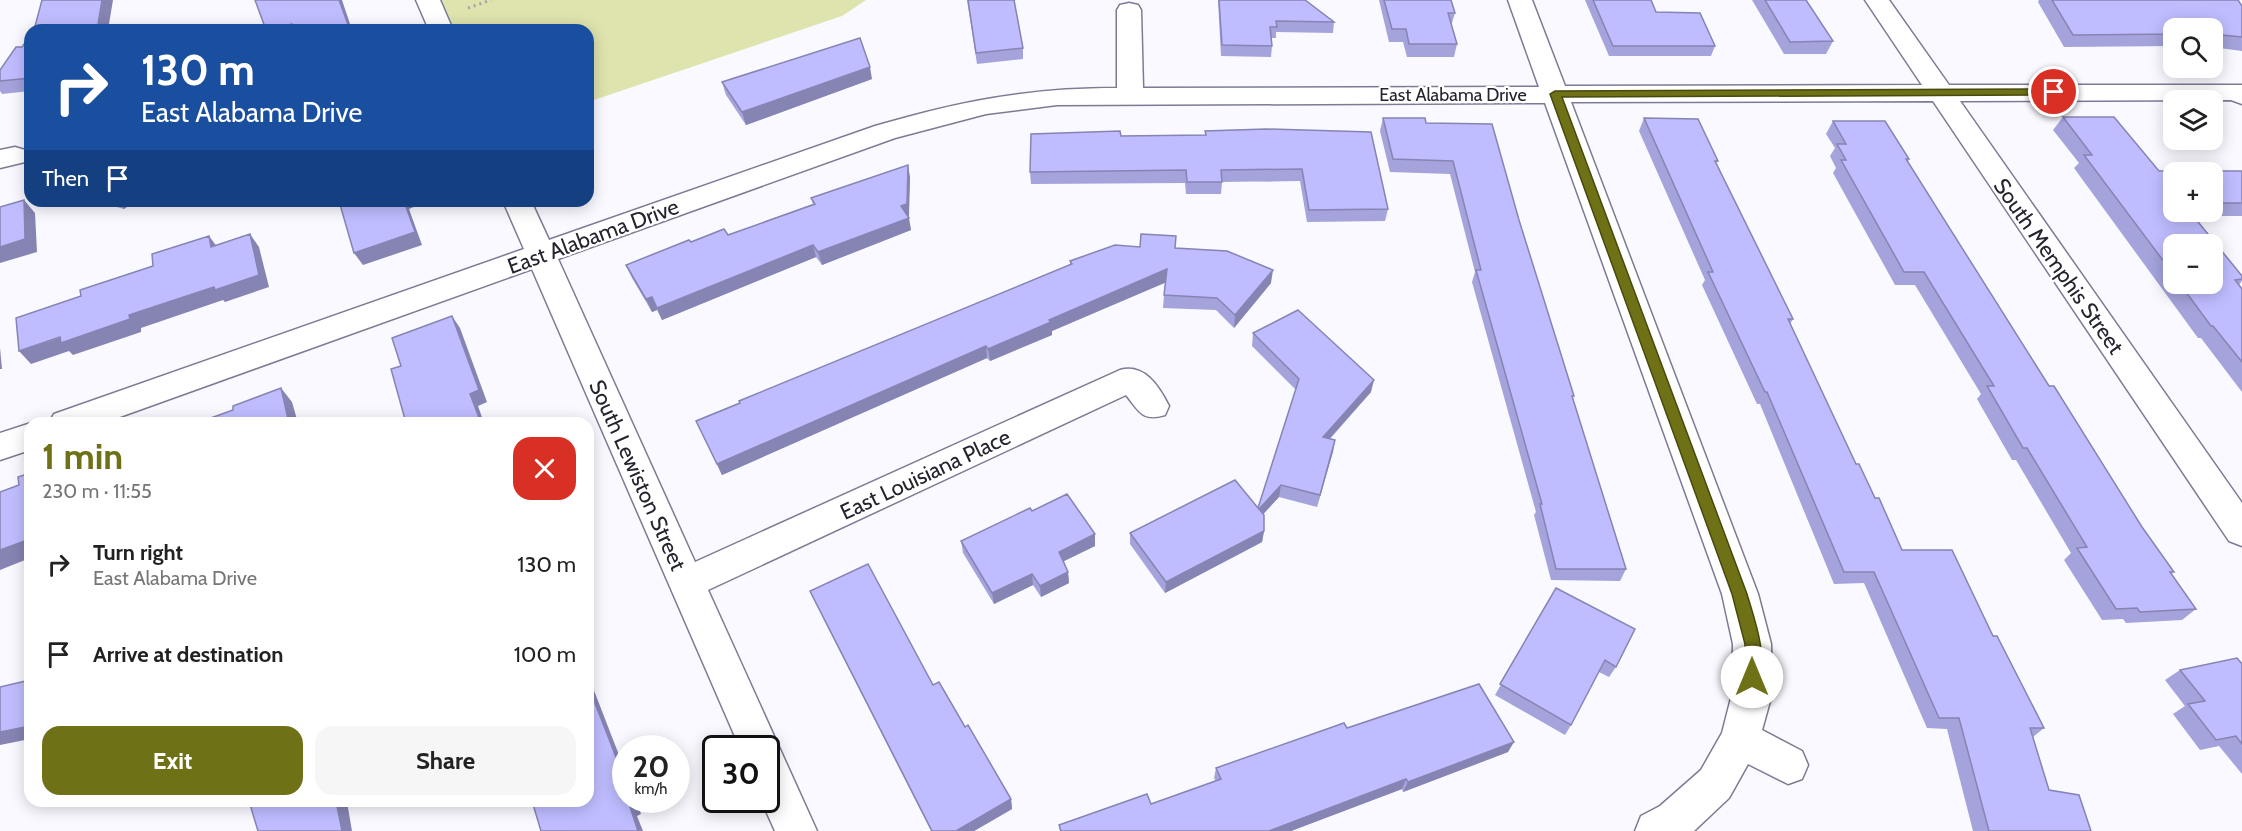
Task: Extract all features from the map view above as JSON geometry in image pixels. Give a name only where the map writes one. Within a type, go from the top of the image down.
[{"type":"street","points":[[428,0],[438,24]]},
{"type":"street","points":[[1520,0],[1740,594],[1752,644],[1752,694],[1740,739],[1715,784],[1675,820],[1656,831]]},
{"type":"street","name":"South Memphis Street","points":[[1876,0],[2242,531]]},
{"type":"street","points":[[1129,9],[1130,96]]},
{"type":"street","name":"East Alabama Drive","points":[[83,417],[885,132],[944,114],[984,106],[1046,98],[1130,96],[2237,92],[2242,96]]},
{"type":"street","name":"South Lewiston Street","points":[[519,207],[753,735]]},
{"type":"street","name":"East Louisiana Place","points":[[686,583],[1131,379],[1153,406]]},
{"type":"street","points":[[0,447],[24,438]]},
{"type":"street","points":[[1740,739],[1788,765]]},
{"type":"street","points":[[780,795],[796,831]]},
{"type":"path","points":[[462,11],[491,0]]},
{"type":"green space","points":[[428,0],[866,0],[842,16],[594,100],[594,24],[438,24]]},
{"type":"building","points":[[42,0],[102,0],[98,24],[36,24]]},
{"type":"building","points":[[255,0],[339,0],[348,24],[292,24],[264,24]]},
{"type":"building","points":[[968,0],[1014,0],[1023,48],[976,53]]},
{"type":"building","points":[[1219,0],[1305,0],[1334,22],[1276,21],[1277,27],[1270,27],[1272,46],[1222,45]]},
{"type":"building","points":[[1384,0],[1451,0],[1455,13],[1448,13],[1457,44],[1409,44],[1406,29],[1392,29]]},
{"type":"building","points":[[1593,0],[1651,0],[1656,12],[1700,13],[1715,46],[1613,46]]},
{"type":"building","points":[[1765,0],[1806,0],[1833,41],[1790,42]]},
{"type":"building","points":[[2052,0],[2238,0],[2242,6],[2242,37],[2223,35],[2223,18],[2163,18],[2163,34],[2073,35]]},
{"type":"building","points":[[860,38],[870,67],[742,112],[722,82]]},
{"type":"building","points":[[24,44],[24,79],[0,81],[0,70],[16,47],[22,47]]},
{"type":"building","points":[[2063,117],[2114,117],[2159,171],[2163,171],[2163,222],[2198,222],[2208,234],[2163,234],[2163,260],[2084,155],[2092,155]]},
{"type":"building","points":[[1383,118],[1425,118],[1426,123],[1492,124],[1519,220],[1626,569],[1556,569],[1540,504],[1542,504],[1476,270],[1481,270],[1453,161],[1393,159]]},
{"type":"building","points":[[1644,118],[1698,119],[1718,161],[1715,161],[1793,319],[1788,319],[1856,464],[1859,464],[1875,498],[1879,498],[1902,550],[1952,550],[1993,636],[1997,636],[2044,728],[2030,728],[2049,790],[2079,795],[2091,831],[1989,831],[1959,718],[1939,718],[1874,572],[1844,572],[1767,392],[1708,272],[1713,272]]},
{"type":"building","points":[[1833,121],[1885,121],[1909,159],[1906,159],[2049,386],[2054,386],[2142,527],[2174,572],[2170,572],[2196,609],[2140,612],[2137,608],[2116,609],[2077,548],[2087,547],[2027,448],[2023,448],[1987,386],[1994,386],[1924,272],[1904,272],[1841,160],[1846,160],[1837,144],[1846,144]]},
{"type":"building","points":[[1266,129],[1371,132],[1388,209],[1309,210],[1302,169],[1221,170],[1222,182],[1187,182],[1186,170],[1030,172],[1031,134],[1120,131],[1121,136],[1206,135],[1205,131]]},
{"type":"building","points":[[908,165],[907,204],[901,206],[909,218],[818,252],[813,245],[657,308],[652,297],[646,299],[626,265],[724,229],[728,235],[815,204],[811,198]]},
{"type":"building","points":[[2223,171],[2242,171],[2242,203],[2223,203]]},
{"type":"building","points":[[24,200],[25,239],[0,247],[0,207]]},
{"type":"building","points":[[341,207],[406,207],[415,232],[354,253]]},
{"type":"building","points":[[250,234],[259,275],[129,315],[130,319],[61,343],[60,337],[19,351],[16,318],[81,296],[80,290],[153,266],[152,254],[209,236],[211,247]]},
{"type":"building","points":[[1141,234],[1176,236],[1175,248],[1227,251],[1273,270],[1235,315],[1217,298],[1164,295],[1167,269],[1049,320],[1051,322],[988,349],[986,346],[717,464],[696,421],[740,403],[739,401],[1072,264],[1070,261],[1115,245],[1140,247]]},
{"type":"building","points":[[2223,253],[2242,276],[2242,279],[2235,280],[2242,289],[2242,362],[2187,294],[2223,294]]},
{"type":"building","points":[[1298,310],[1374,380],[1323,437],[1335,440],[1320,495],[1281,485],[1259,509],[1264,515],[1264,531],[1166,582],[1130,533],[1235,480],[1258,508],[1299,379],[1253,333]]},
{"type":"building","points":[[452,316],[479,390],[470,394],[479,417],[404,417],[391,369],[401,366],[392,338]]},
{"type":"building","points":[[281,388],[288,417],[214,417],[233,410],[233,406]]},
{"type":"building","points":[[24,475],[24,541],[0,550],[0,492],[19,485],[18,477]]},
{"type":"building","points":[[1067,494],[1095,534],[1059,552],[1068,572],[1040,586],[1032,574],[992,593],[961,541],[1030,508],[1032,511]]},
{"type":"building","points":[[868,564],[933,685],[939,682],[965,727],[968,725],[1011,799],[956,831],[932,831],[810,591]]},
{"type":"building","points":[[1556,588],[1635,629],[1616,667],[1605,660],[1571,725],[1500,684]]},
{"type":"building","points":[[2237,658],[2242,664],[2242,744],[2236,736],[2216,740],[2188,704],[2205,701],[2180,670]]},
{"type":"building","points":[[24,681],[24,727],[0,732],[0,687]]},
{"type":"building","points":[[1479,684],[1514,742],[1408,782],[1406,779],[1269,831],[1061,831],[1059,825],[1147,794],[1151,804],[1221,779],[1216,768],[1344,723],[1347,728]]},
{"type":"building","points":[[594,700],[612,747],[612,813],[632,813],[638,831],[541,831],[534,807],[594,807]]},
{"type":"building","points":[[251,807],[337,807],[342,831],[258,831]]},
{"type":"route","points":[[1752,677],[1752,644],[1740,594],[1555,94],[2054,92]]}]
